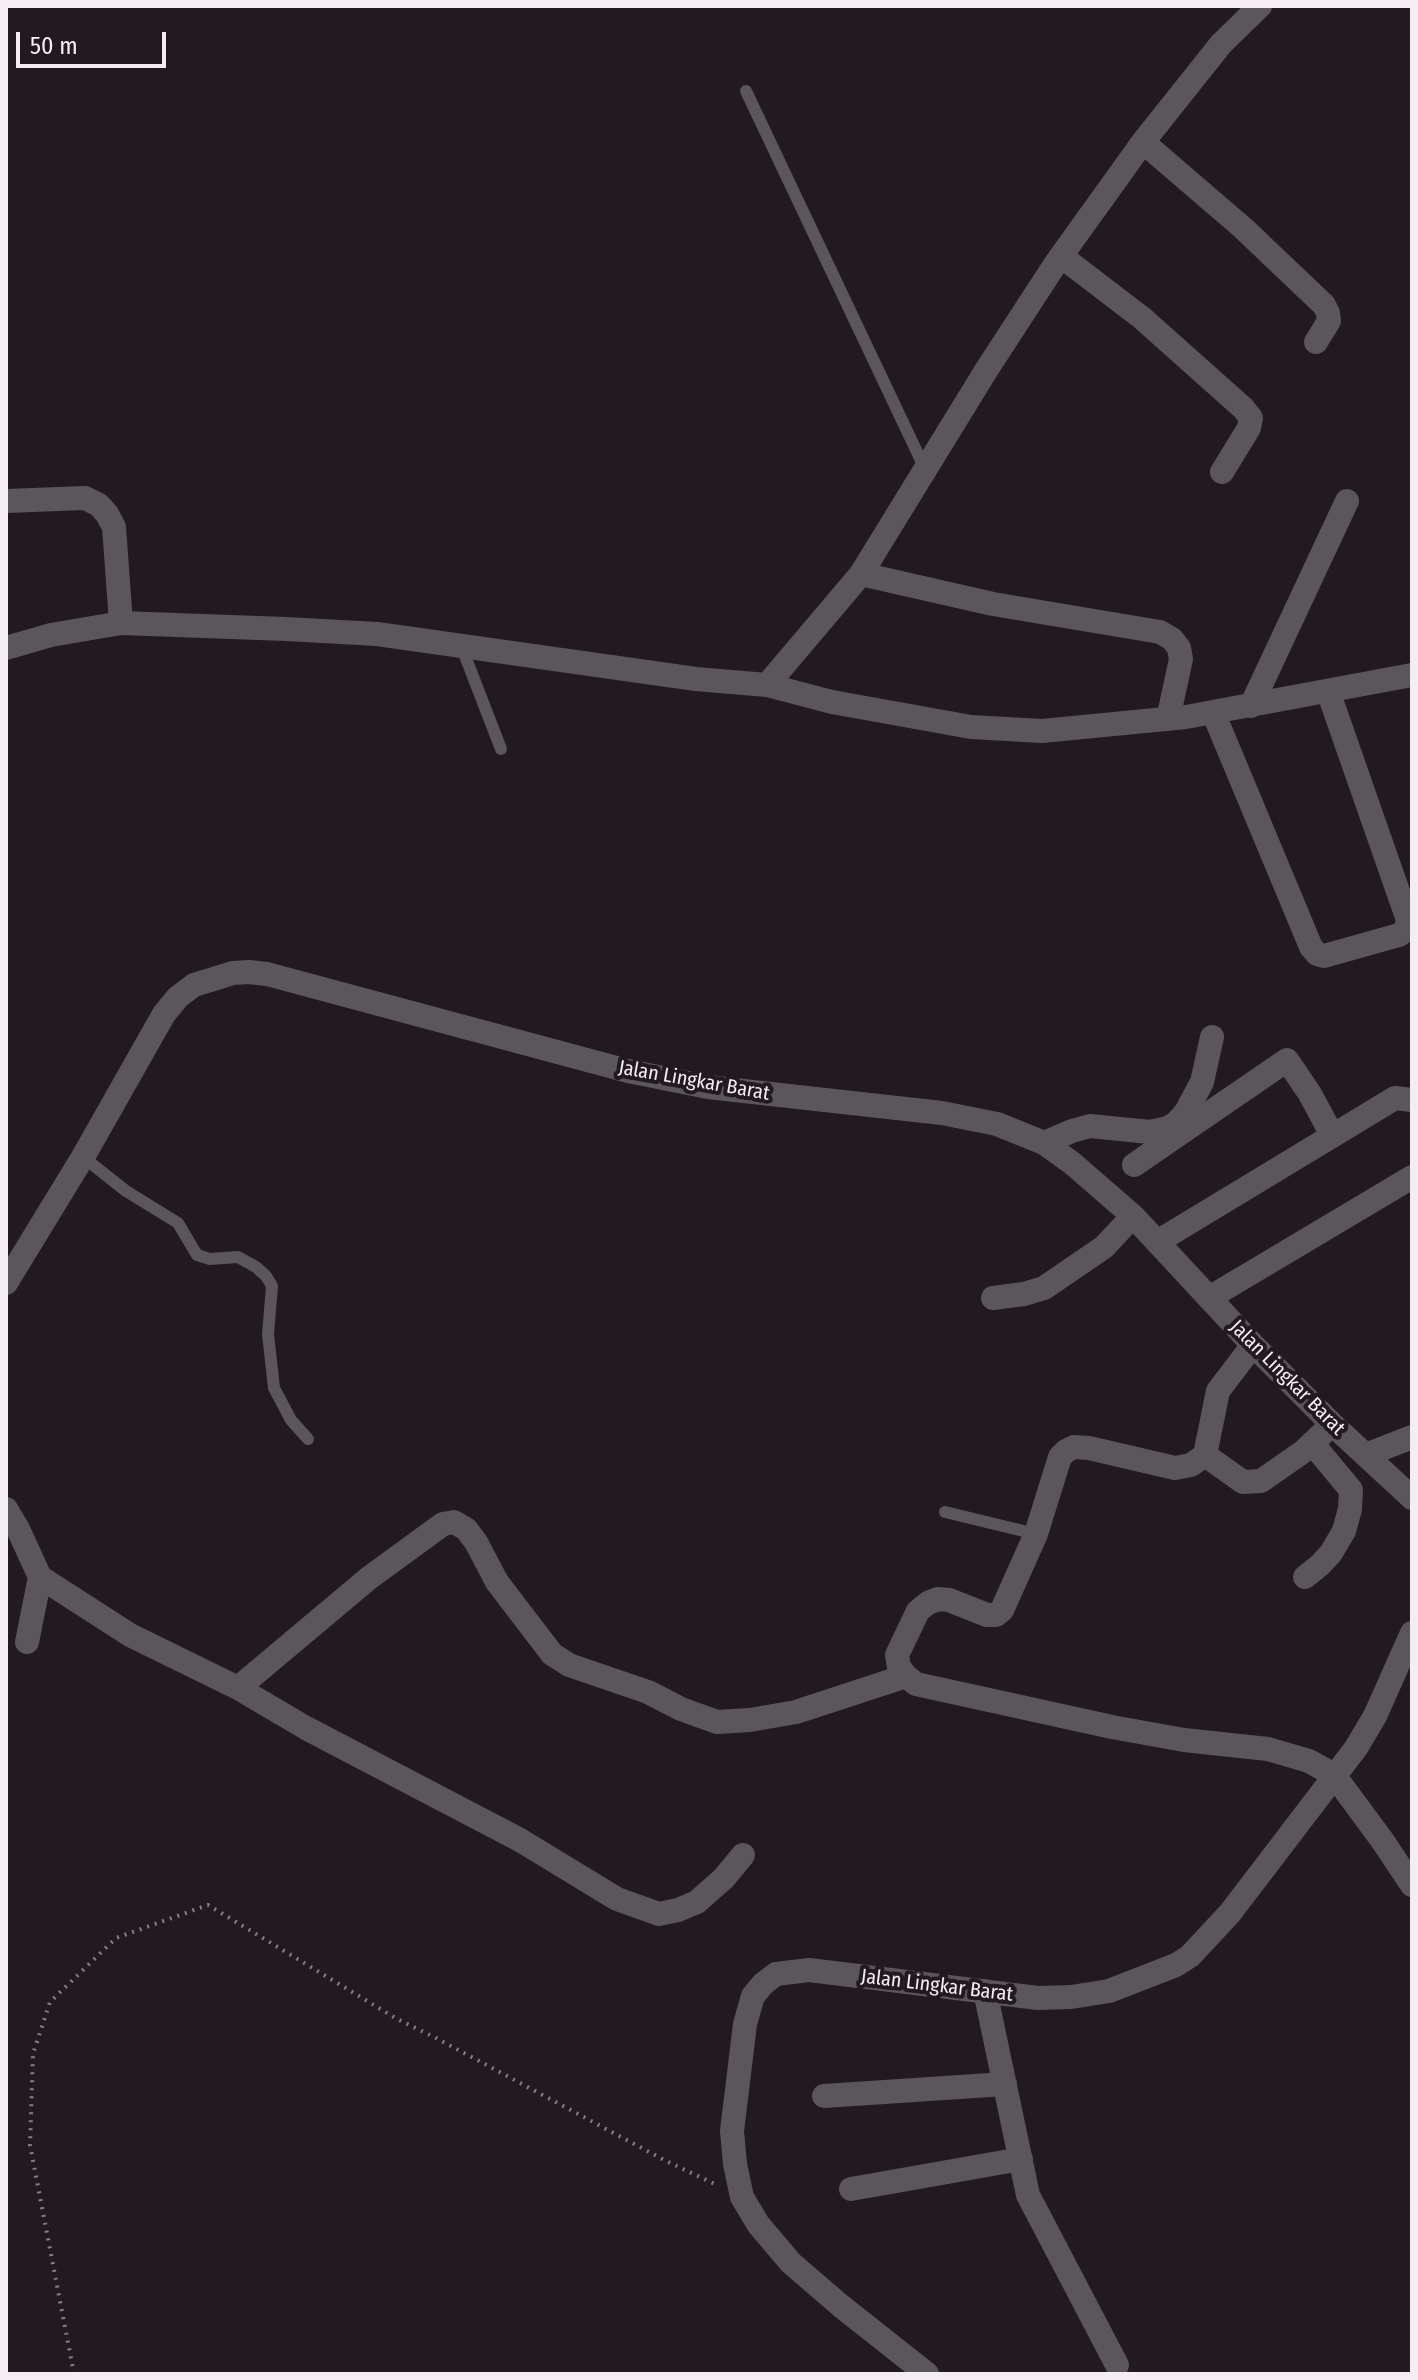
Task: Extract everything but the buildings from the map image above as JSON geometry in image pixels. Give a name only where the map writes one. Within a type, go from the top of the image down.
[{"type":"street","points":[[767,685],[861,574],[987,369],[1061,256],[1143,142],[1221,44],[1260,6]]},
{"type":"street","points":[[1143,142],[1243,228],[1324,305],[1329,321],[1316,342]]},
{"type":"street","points":[[1061,256],[1142,318],[1251,418],[1249,428],[1222,472]]},
{"type":"street","points":[[6,501],[85,498],[99,505],[114,527],[121,623]]},
{"type":"street","points":[[1251,706],[1347,501]]},
{"type":"street","points":[[861,574],[993,604],[1160,632],[1172,639],[1179,648],[1181,659],[1168,719]]},
{"type":"street","points":[[6,648],[51,635],[121,623],[377,634],[696,679],[767,685],[832,702],[971,727],[1042,731],[1168,719],[1412,675]]},
{"type":"street","points":[[1213,712],[1311,947],[1324,956],[1399,935],[1406,930],[1408,920],[1328,691]]},
{"type":"street","name":"Jalan Lingkar Barat","points":[[6,1283],[83,1157],[164,1014],[178,997],[194,985],[233,973],[267,974],[628,1071],[708,1087],[942,1113],[997,1124],[1044,1143],[1133,1216],[1253,1345],[1412,1498]]},
{"type":"street","points":[[1044,1143],[1090,1126],[1150,1132],[1176,1123],[1186,1112],[1202,1082],[1212,1037]]},
{"type":"street","points":[[1134,1165],[1287,1060],[1332,1135]]},
{"type":"street","points":[[1157,1242],[1395,1098],[1412,1100]]},
{"type":"street","points":[[1114,1199],[1150,1132]]},
{"type":"street","points":[[1209,1298],[1412,1177]]},
{"type":"street","points":[[993,1298],[1044,1288],[1104,1247],[1133,1216]]},
{"type":"street","points":[[1253,1345],[1218,1391],[1205,1455],[1191,1465],[1175,1468],[1074,1447],[1060,1457],[1036,1534],[1007,1602],[996,1615],[938,1599],[918,1611],[897,1655],[899,1667],[916,1684],[1112,1727],[1197,1742],[1268,1749],[1309,1761],[1334,1775],[1412,1885]]},
{"type":"street","points":[[1205,1455],[1243,1482],[1261,1481],[1333,1425]]},
{"type":"street","points":[[1366,1455],[1412,1437]]},
{"type":"street","points":[[1305,1577],[1331,1553],[1344,1531],[1351,1490],[1312,1443]]},
{"type":"street","points":[[6,1509],[40,1577],[130,1635],[238,1688],[306,1728],[520,1840],[617,1899],[659,1914],[678,1910],[697,1902],[724,1878],[743,1855]]},
{"type":"street","points":[[238,1688],[369,1578],[443,1524],[454,1522],[466,1529],[476,1542],[497,1582],[552,1654],[569,1665],[648,1692],[681,1709],[717,1722],[796,1712],[906,1676]]},
{"type":"street","points":[[27,1642],[40,1577]]},
{"type":"street","name":"Jalan Lingkar Barat","points":[[927,2374],[791,2263],[758,2224],[742,2197],[732,2131],[745,2024],[753,1996],[776,1974],[809,1970],[1038,1998],[1071,1997],[1109,1991],[1183,1961],[1230,1913],[1356,1748],[1375,1716],[1412,1633]]},
{"type":"street","points":[[985,1991],[1028,2195],[1117,2365]]},
{"type":"street","points":[[824,2096],[1005,2084]]},
{"type":"street","points":[[851,2189],[1021,2159]]},
{"type":"lane","points":[[746,91],[926,471]]},
{"type":"lane","points":[[462,648],[501,749]]},
{"type":"lane","points":[[83,1157],[126,1191],[178,1223],[197,1255],[210,1259],[238,1257],[266,1276],[272,1286],[268,1334],[274,1388],[291,1420],[308,1439]]},
{"type":"lane","points":[[945,1512],[1036,1534]]},
{"type":"path","points":[[74,2374],[30,2145],[33,2054],[50,2002],[116,1938],[208,1905],[397,2019],[666,2161],[742,2197]]}]
